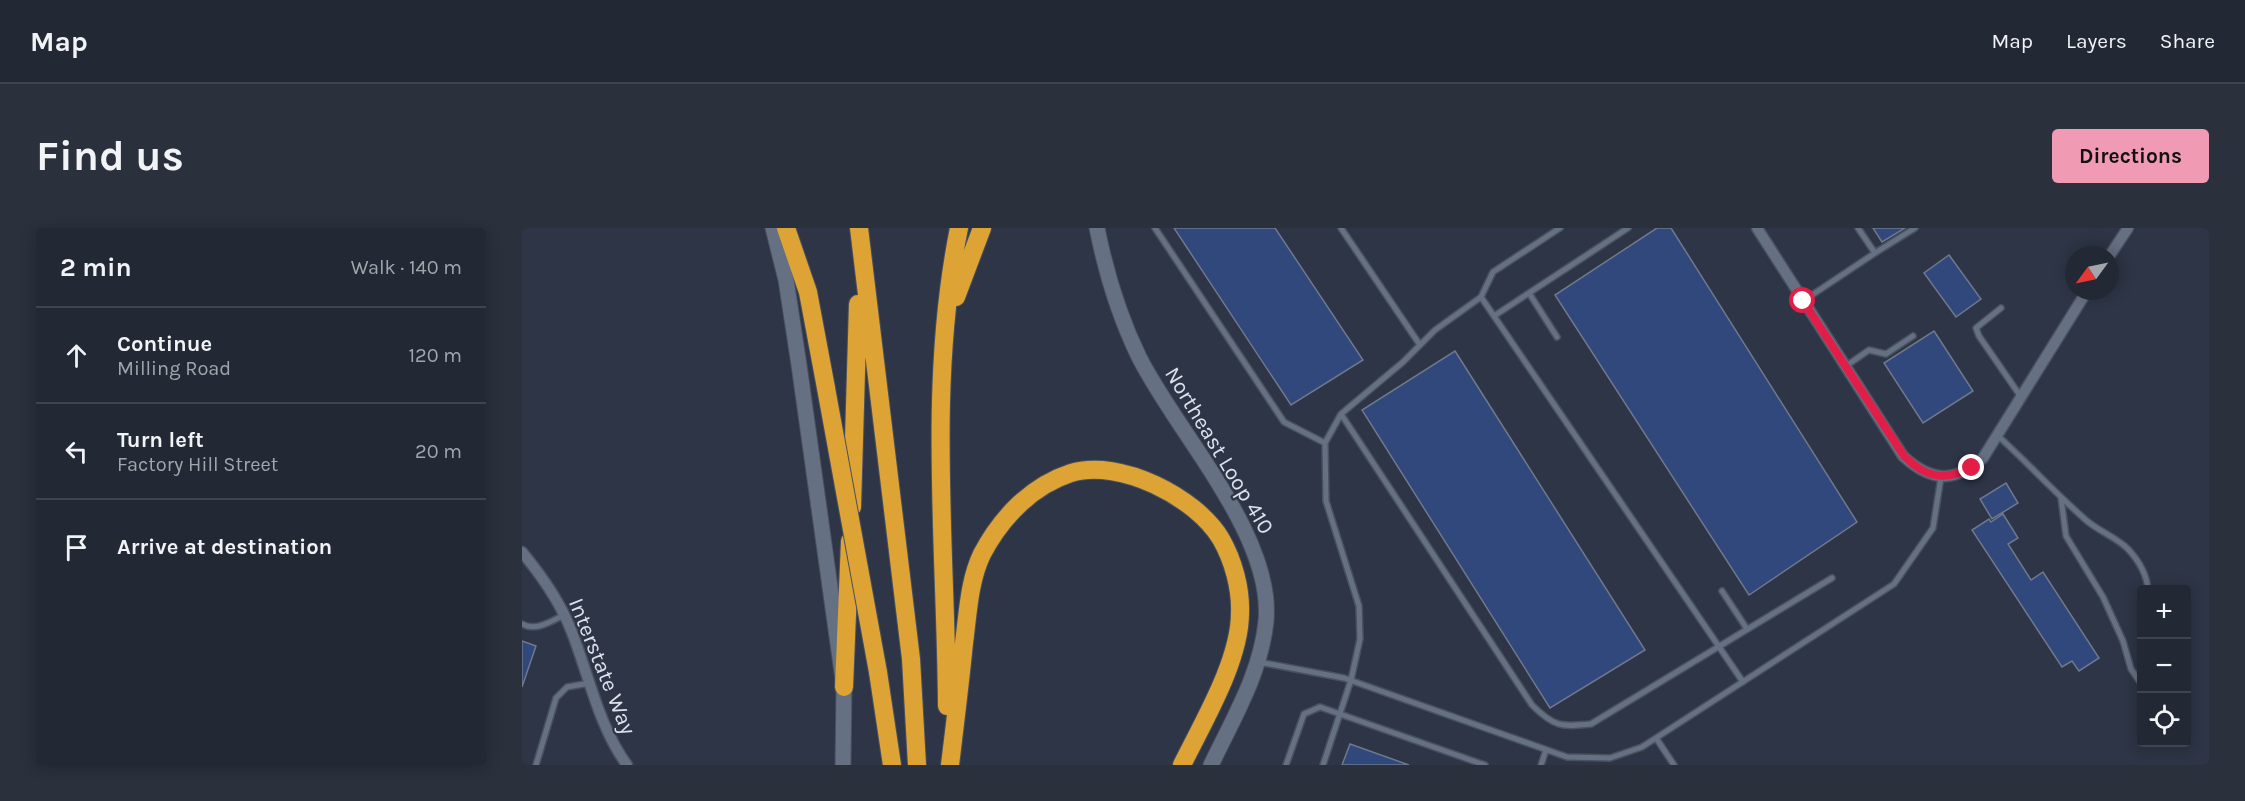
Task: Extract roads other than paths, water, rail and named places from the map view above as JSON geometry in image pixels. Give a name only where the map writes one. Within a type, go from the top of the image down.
[{"type":"highway","points":[[786,228],[808,292],[878,672],[892,765]]},
{"type":"highway","points":[[950,765],[939,436],[943,336],[959,228]]},
{"type":"highway","points":[[943,336],[982,228]]},
{"type":"highway","points":[[844,687],[855,446],[860,232]]},
{"type":"highway","points":[[860,232],[911,659],[917,765]]},
{"type":"highway","points":[[950,765],[971,587],[981,556],[996,531],[1014,508],[1042,486],[1072,473],[1103,470],[1155,485],[1191,506],[1220,537],[1232,564],[1238,589],[1240,613],[1237,644],[1182,765]]},
{"type":"main road","points":[[773,228],[786,280],[844,687],[843,765]]},
{"type":"main road","name":"Northeast Loop 410","points":[[1097,228],[1104,265],[1119,312],[1140,359],[1177,422],[1241,521],[1255,555],[1264,587],[1266,618],[1262,650],[1247,691],[1211,765]]},
{"type":"street","points":[[1758,228],[1904,456],[1915,467],[1941,477],[1959,474],[1972,468],[1983,458],[2081,300]]},
{"type":"street","points":[[2116,246],[2128,228]]},
{"type":"street","name":"Interstate Way","points":[[522,552],[556,599],[564,615],[599,710],[616,750],[627,765]]},
{"type":"lane","points":[[1155,228],[1284,422],[1325,443]]},
{"type":"lane","points":[[1341,228],[1419,345]]},
{"type":"lane","points":[[1323,765],[1352,680],[1360,639],[1359,606],[1326,501],[1325,443],[1341,414],[1403,362],[1436,330],[1481,297],[1493,272],[1560,228]]},
{"type":"lane","points":[[1494,316],[1628,228]]},
{"type":"lane","points":[[1858,228],[1875,253]]},
{"type":"lane","points":[[1803,301],[1915,228]]},
{"type":"lane","points":[[1529,293],[1557,338]]},
{"type":"lane","points":[[1481,297],[1743,682]]},
{"type":"lane","points":[[2001,308],[1976,328],[1979,336],[2021,397]]},
{"type":"lane","points":[[1846,366],[1869,350],[1886,354],[1913,336]]},
{"type":"lane","points":[[1341,414],[1532,705],[1546,719],[1565,726],[1591,724],[1832,578]]},
{"type":"lane","points":[[1997,435],[2039,473],[2061,498],[2096,528],[2127,548],[2147,576],[2148,585]]},
{"type":"lane","points":[[1257,662],[1352,680],[1567,757],[1601,762],[1642,747],[1894,584],[1933,528],[1941,477]]},
{"type":"lane","points":[[2061,498],[2066,536],[2103,597],[2123,641],[2131,669],[2137,678]]},
{"type":"lane","points":[[1722,591],[1748,629]]},
{"type":"lane","points":[[522,624],[526,627],[540,626],[564,615]]},
{"type":"lane","points":[[536,765],[556,698],[567,687],[590,683]]},
{"type":"lane","points":[[1286,765],[1304,714],[1320,706],[1485,765]]},
{"type":"lane","points":[[1656,738],[1674,765]]},
{"type":"lane","points":[[1541,765],[1546,750]]}]
